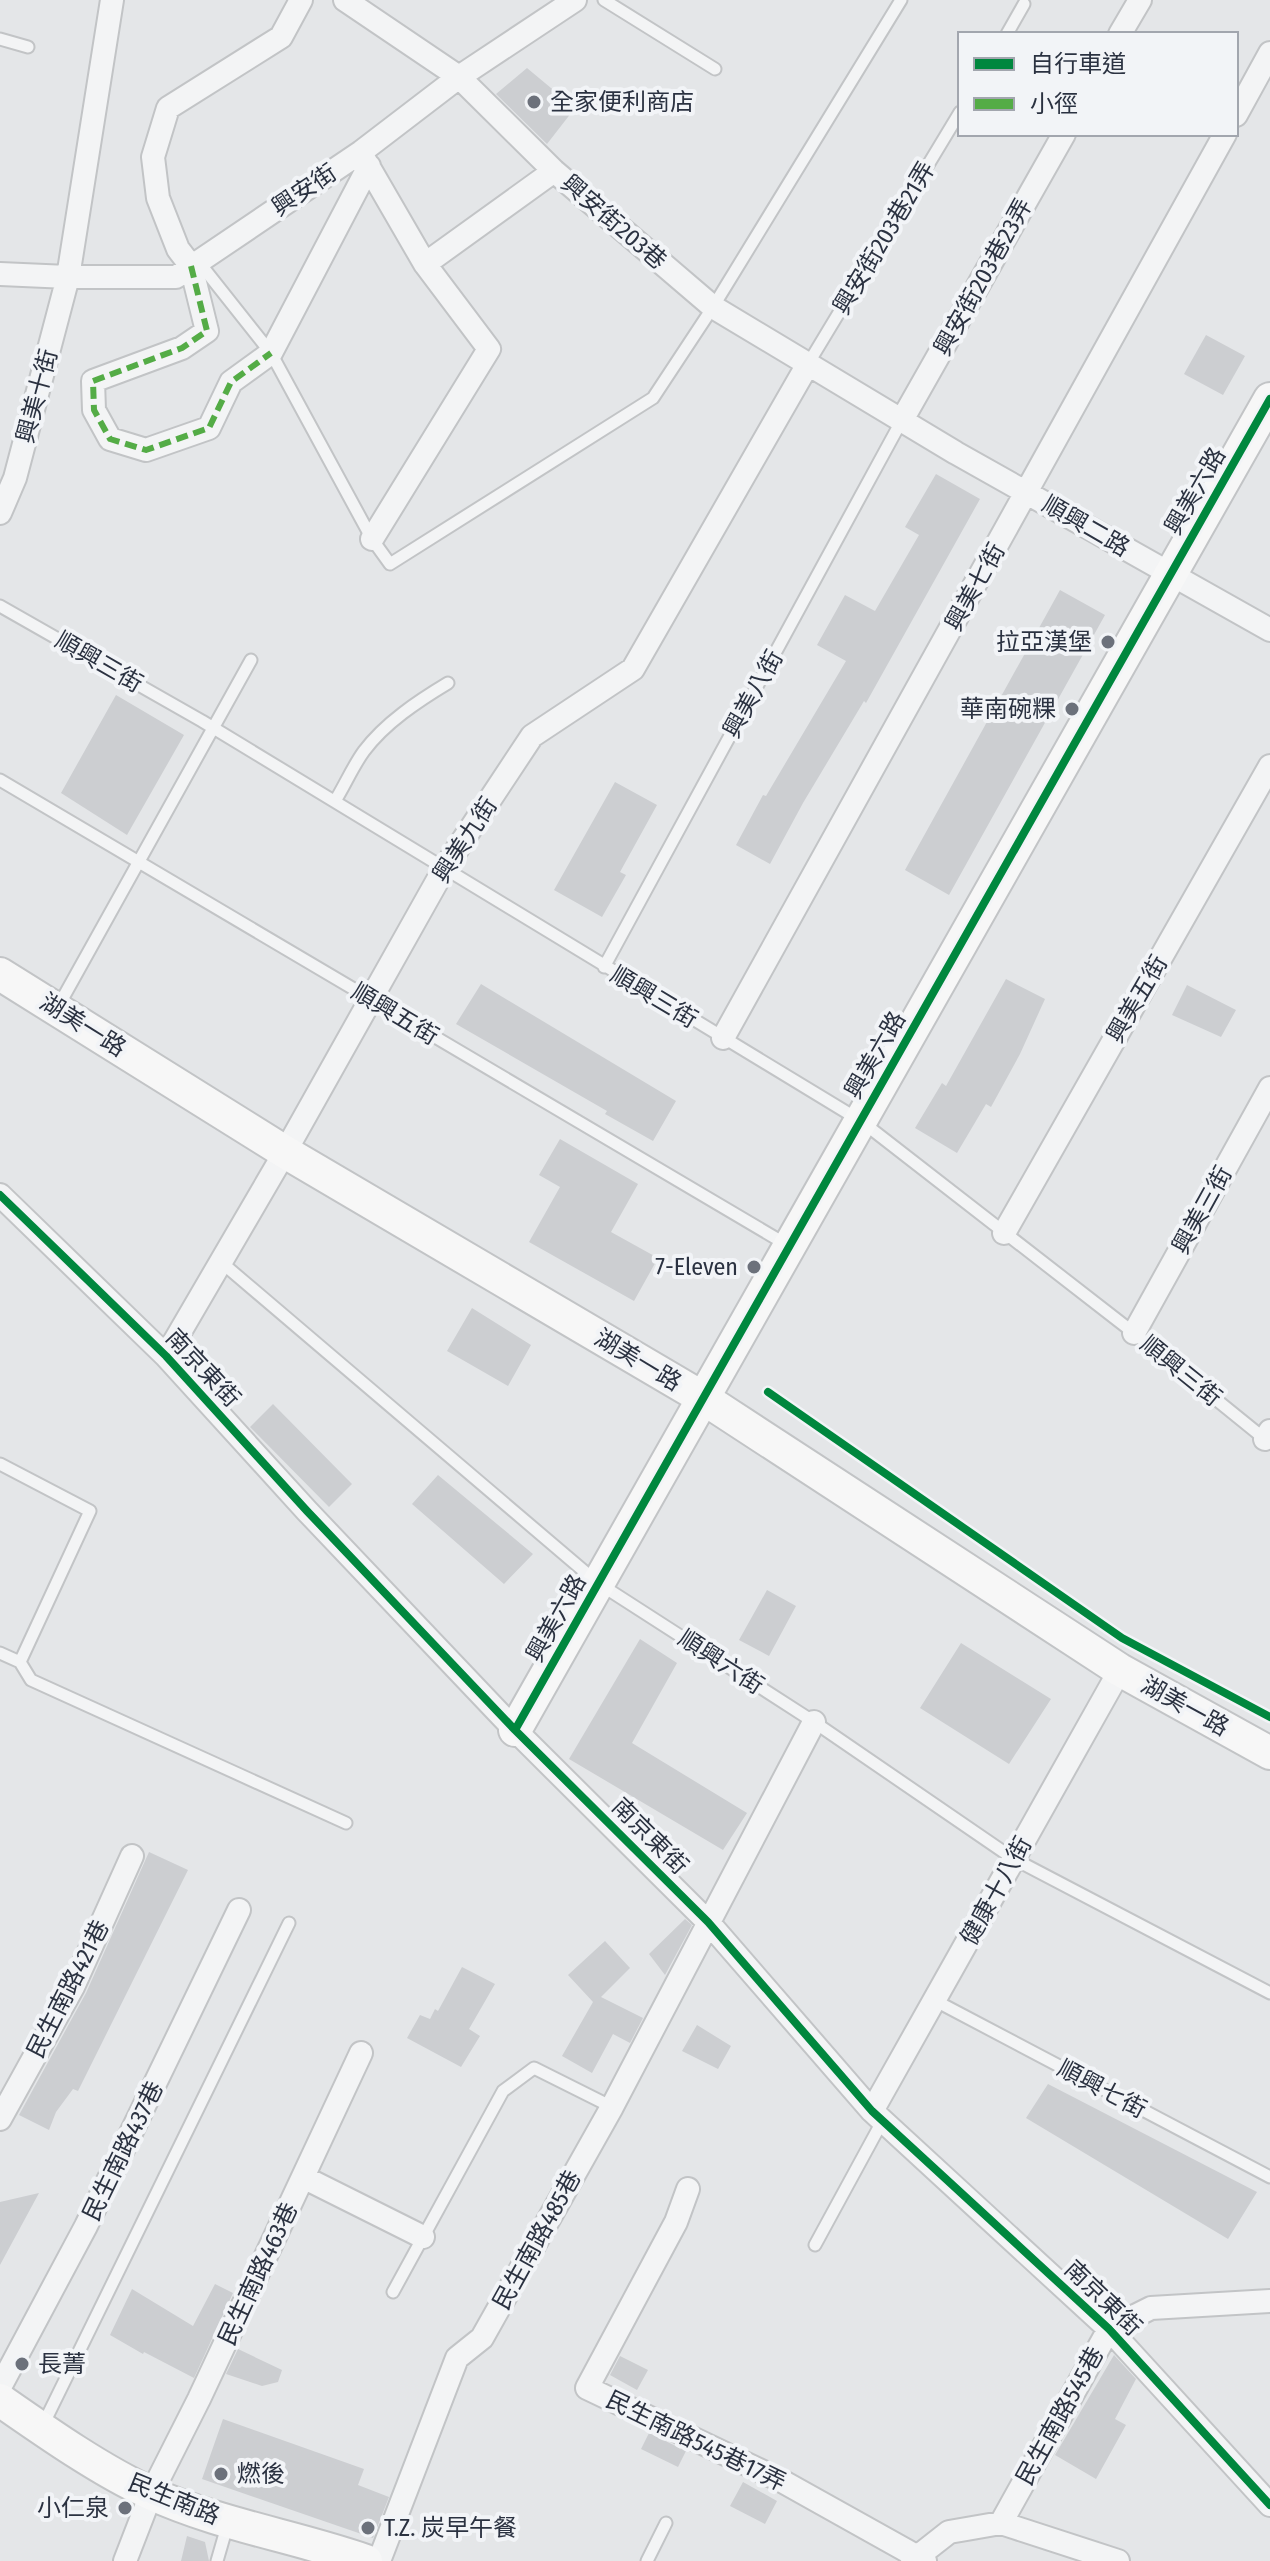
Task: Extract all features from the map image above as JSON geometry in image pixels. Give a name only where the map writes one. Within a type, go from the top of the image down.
[{"type":"street","name":"興美十街","points":[[0,513],[15,478],[68,277],[112,0]]},
{"type":"street","points":[[301,0],[281,37],[168,108],[153,157],[158,198],[178,249],[194,263],[207,331],[182,348],[93,381],[94,410],[110,439],[146,450],[209,428],[231,382],[271,353],[365,159]]},
{"type":"street","name":"興安街203巷","points":[[345,0],[459,77],[554,171],[713,307],[902,420]]},
{"type":"street","name":"興安街","points":[[0,274],[176,277],[365,159],[459,77],[575,0]]},
{"type":"street","points":[[1121,32],[1140,0]]},
{"type":"street","points":[[1238,111],[1270,53]]},
{"type":"street","name":"興安街203巷23弄","points":[[902,420],[1063,136]]},
{"type":"street","name":"興美七街","points":[[723,1038],[1224,136]]},
{"type":"street","points":[[365,159],[425,264],[489,349],[372,539]]},
{"type":"street","points":[[425,264],[554,171]]},
{"type":"street","name":"興美九街","points":[[166,1356],[372,1000],[444,869],[532,736],[633,669],[808,364]]},
{"type":"street","name":"興美六路","points":[[515,1730],[1270,399]]},
{"type":"street","name":"順興二路","points":[[902,420],[1270,630]]},
{"type":"street","name":"興美五街","points":[[1004,1233],[1270,766]]},
{"type":"street","name":"湖美一路","points":[[0,974],[285,1152],[703,1398],[1120,1670],[1270,1753]]},
{"type":"street","name":"興美三街","points":[[1134,1333],[1270,1088]]},
{"type":"street","name":"南京東街","points":[[0,1195],[166,1356],[307,1511],[515,1730],[708,1922],[877,2116],[1109,2329],[1270,2505]]},
{"type":"street","name":"健康十八街","points":[[877,2116],[934,2000],[1120,1670]]},
{"type":"street","name":"民生南路485巷","points":[[379,2561],[457,2358],[482,2338],[612,2107],[814,1722]]},
{"type":"street","name":"民生南路421巷","points":[[0,2119],[73,1987],[132,1856]]},
{"type":"street","name":"民生南路437巷","points":[[0,2387],[86,2226],[239,1910]]},
{"type":"street","name":"民生南路463巷","points":[[125,2561],[151,2494],[199,2399],[361,2053]]},
{"type":"street","points":[[303,2177],[423,2237]]},
{"type":"street","name":"民生南路545巷17弄","points":[[688,2189],[676,2222],[587,2388],[780,2480],[918,2559]]},
{"type":"street","name":"民生南路545巷","points":[[1001,2523],[1109,2329],[1151,2308],[1270,2301]]},
{"type":"street","name":"民生南路","points":[[0,2400],[41,2429],[151,2494],[348,2558]]},
{"type":"street","points":[[918,2559],[949,2532],[1001,2523],[1118,2561]]},
{"type":"lane","points":[[604,0],[715,69]]},
{"type":"lane","points":[[194,263],[271,353],[372,539],[390,564],[653,398],[713,307],[901,0]]},
{"type":"lane","points":[[1008,32],[1024,4]]},
{"type":"lane","points":[[0,39],[28,47]]},
{"type":"lane","name":"興安街203巷21弄","points":[[808,364],[958,115]]},
{"type":"lane","name":"興美八街","points":[[604,967],[902,420]]},
{"type":"lane","name":"順興三街","points":[[0,606],[213,728],[861,1121],[1268,1438]]},
{"type":"lane","points":[[57,1008],[251,660]]},
{"type":"lane","points":[[335,801],[364,751],[383,731],[423,698],[448,683]]},
{"type":"lane","name":"順興五街","points":[[0,780],[789,1246]]},
{"type":"lane","name":"順興六街","points":[[221,1262],[598,1583],[814,1722],[1014,1859],[1270,1993]]},
{"type":"lane","points":[[0,1464],[90,1511],[20,1662]]},
{"type":"lane","points":[[0,1653],[20,1662],[31,1680],[346,1823]]},
{"type":"lane","points":[[41,2429],[289,1923]]},
{"type":"lane","name":"順興七街","points":[[934,2000],[1270,2177]]},
{"type":"lane","points":[[393,2292],[503,2091],[534,2068],[612,2107]]},
{"type":"lane","points":[[815,2245],[877,2116]]},
{"type":"lane","points":[[217,2561],[229,2521]]},
{"type":"lane","points":[[647,2561],[666,2523]]},
{"type":"building","name":"全家便利商店","points":[[527,68],[575,108],[547,144],[496,94]]},
{"type":"building","points":[[1206,335],[1245,356],[1223,395],[1184,374]]},
{"type":"building","points":[[936,474],[980,499],[866,703],[864,701],[803,803],[770,864],[736,845],[763,795],[766,796],[846,661],[817,645],[845,595],[875,611],[919,535],[905,527]]},
{"type":"building","points":[[1060,590],[1105,615],[949,895],[905,870]]},
{"type":"building","points":[[116,695],[184,735],[127,835],[61,793]]},
{"type":"building","points":[[615,782],[657,805],[620,872],[626,875],[602,917],[554,890]]},
{"type":"building","points":[[1006,979],[1045,999],[991,1107],[986,1104],[957,1153],[915,1128],[942,1083],[946,1086]]},
{"type":"building","points":[[481,984],[676,1101],[653,1141],[456,1024]]},
{"type":"building","points":[[1187,985],[1236,1010],[1221,1037],[1172,1015]]},
{"type":"building","points":[[560,1139],[638,1184],[611,1232],[658,1258],[634,1301],[529,1242],[560,1187],[539,1175]]},
{"type":"building","points":[[472,1308],[531,1345],[508,1386],[447,1351]]},
{"type":"building","points":[[273,1404],[352,1484],[329,1507],[250,1427]]},
{"type":"building","points":[[438,1475],[533,1554],[504,1584],[412,1504]]},
{"type":"building","points":[[767,1590],[796,1606],[769,1656],[739,1640]]},
{"type":"building","points":[[640,1639],[677,1663],[632,1743],[747,1813],[723,1850],[569,1759]]},
{"type":"building","points":[[961,1643],[1051,1699],[1009,1764],[920,1708]]},
{"type":"building","points":[[149,1852],[188,1870],[78,2091],[73,2089],[56,2112],[49,2130],[19,2115],[86,1993]]},
{"type":"building","points":[[685,1919],[692,1925],[665,1975],[649,1954]]},
{"type":"building","points":[[605,1941],[630,1968],[601,1997],[643,2018],[630,2043],[613,2034],[592,2073],[562,2056],[593,2002],[568,1975]]},
{"type":"building","points":[[462,1967],[495,1984],[469,2029],[480,2036],[461,2067],[407,2038],[420,2015],[430,2019],[435,2009],[438,2011]]},
{"type":"building","points":[[697,2025],[731,2046],[718,2069],[682,2051]]},
{"type":"building","points":[[1048,2084],[1257,2192],[1228,2239],[1026,2118]]},
{"type":"building","points":[[39,2193],[0,2265],[0,2202]]},
{"type":"building","points":[[215,2284],[233,2293],[194,2378],[110,2335],[132,2289],[193,2326]]},
{"type":"building","points":[[238,2349],[282,2370],[278,2382],[262,2386],[226,2374]]},
{"type":"building","points":[[1114,2355],[1136,2379],[1115,2419],[1126,2425],[1096,2479],[1055,2455]]},
{"type":"building","points":[[620,2356],[648,2370],[637,2390],[610,2375]]},
{"type":"building","points":[[223,2419],[364,2469],[358,2485],[389,2497],[373,2538],[202,2479]]},
{"type":"building","points":[[649,2433],[686,2451],[678,2467],[641,2449]]},
{"type":"building","points":[[743,2482],[777,2501],[765,2524],[730,2506]]},
{"type":"building","points":[[187,2536],[205,2542],[209,2561],[181,2561]]},
{"type":"marked path","points":[[191,266],[207,331],[182,348],[93,381],[94,410],[110,439],[146,450],[209,428],[231,382],[271,353]]},
{"type":"cycle path","points":[[515,1730],[1270,399]]},
{"type":"cycle path","points":[[0,1195],[166,1356],[307,1511],[515,1730],[708,1922],[872,2111],[1109,2329],[1270,2505]]},
{"type":"cycle path","points":[[768,1392],[1122,1638],[1270,1717]]},
{"type":"place","name":"全家便利商店","points":[[534,102]]},
{"type":"place","name":"拉亞漢堡","points":[[1108,642]]},
{"type":"place","name":"華南碗粿","points":[[1072,709]]},
{"type":"place","name":"7-Eleven","points":[[754,1267]]},
{"type":"place","name":"長菁","points":[[22,2364]]},
{"type":"place","name":"燃後","points":[[221,2474]]},
{"type":"place","name":"小仁泉","points":[[125,2508]]},
{"type":"place","name":"T.Z. 炭早午餐","points":[[368,2528]]}]
